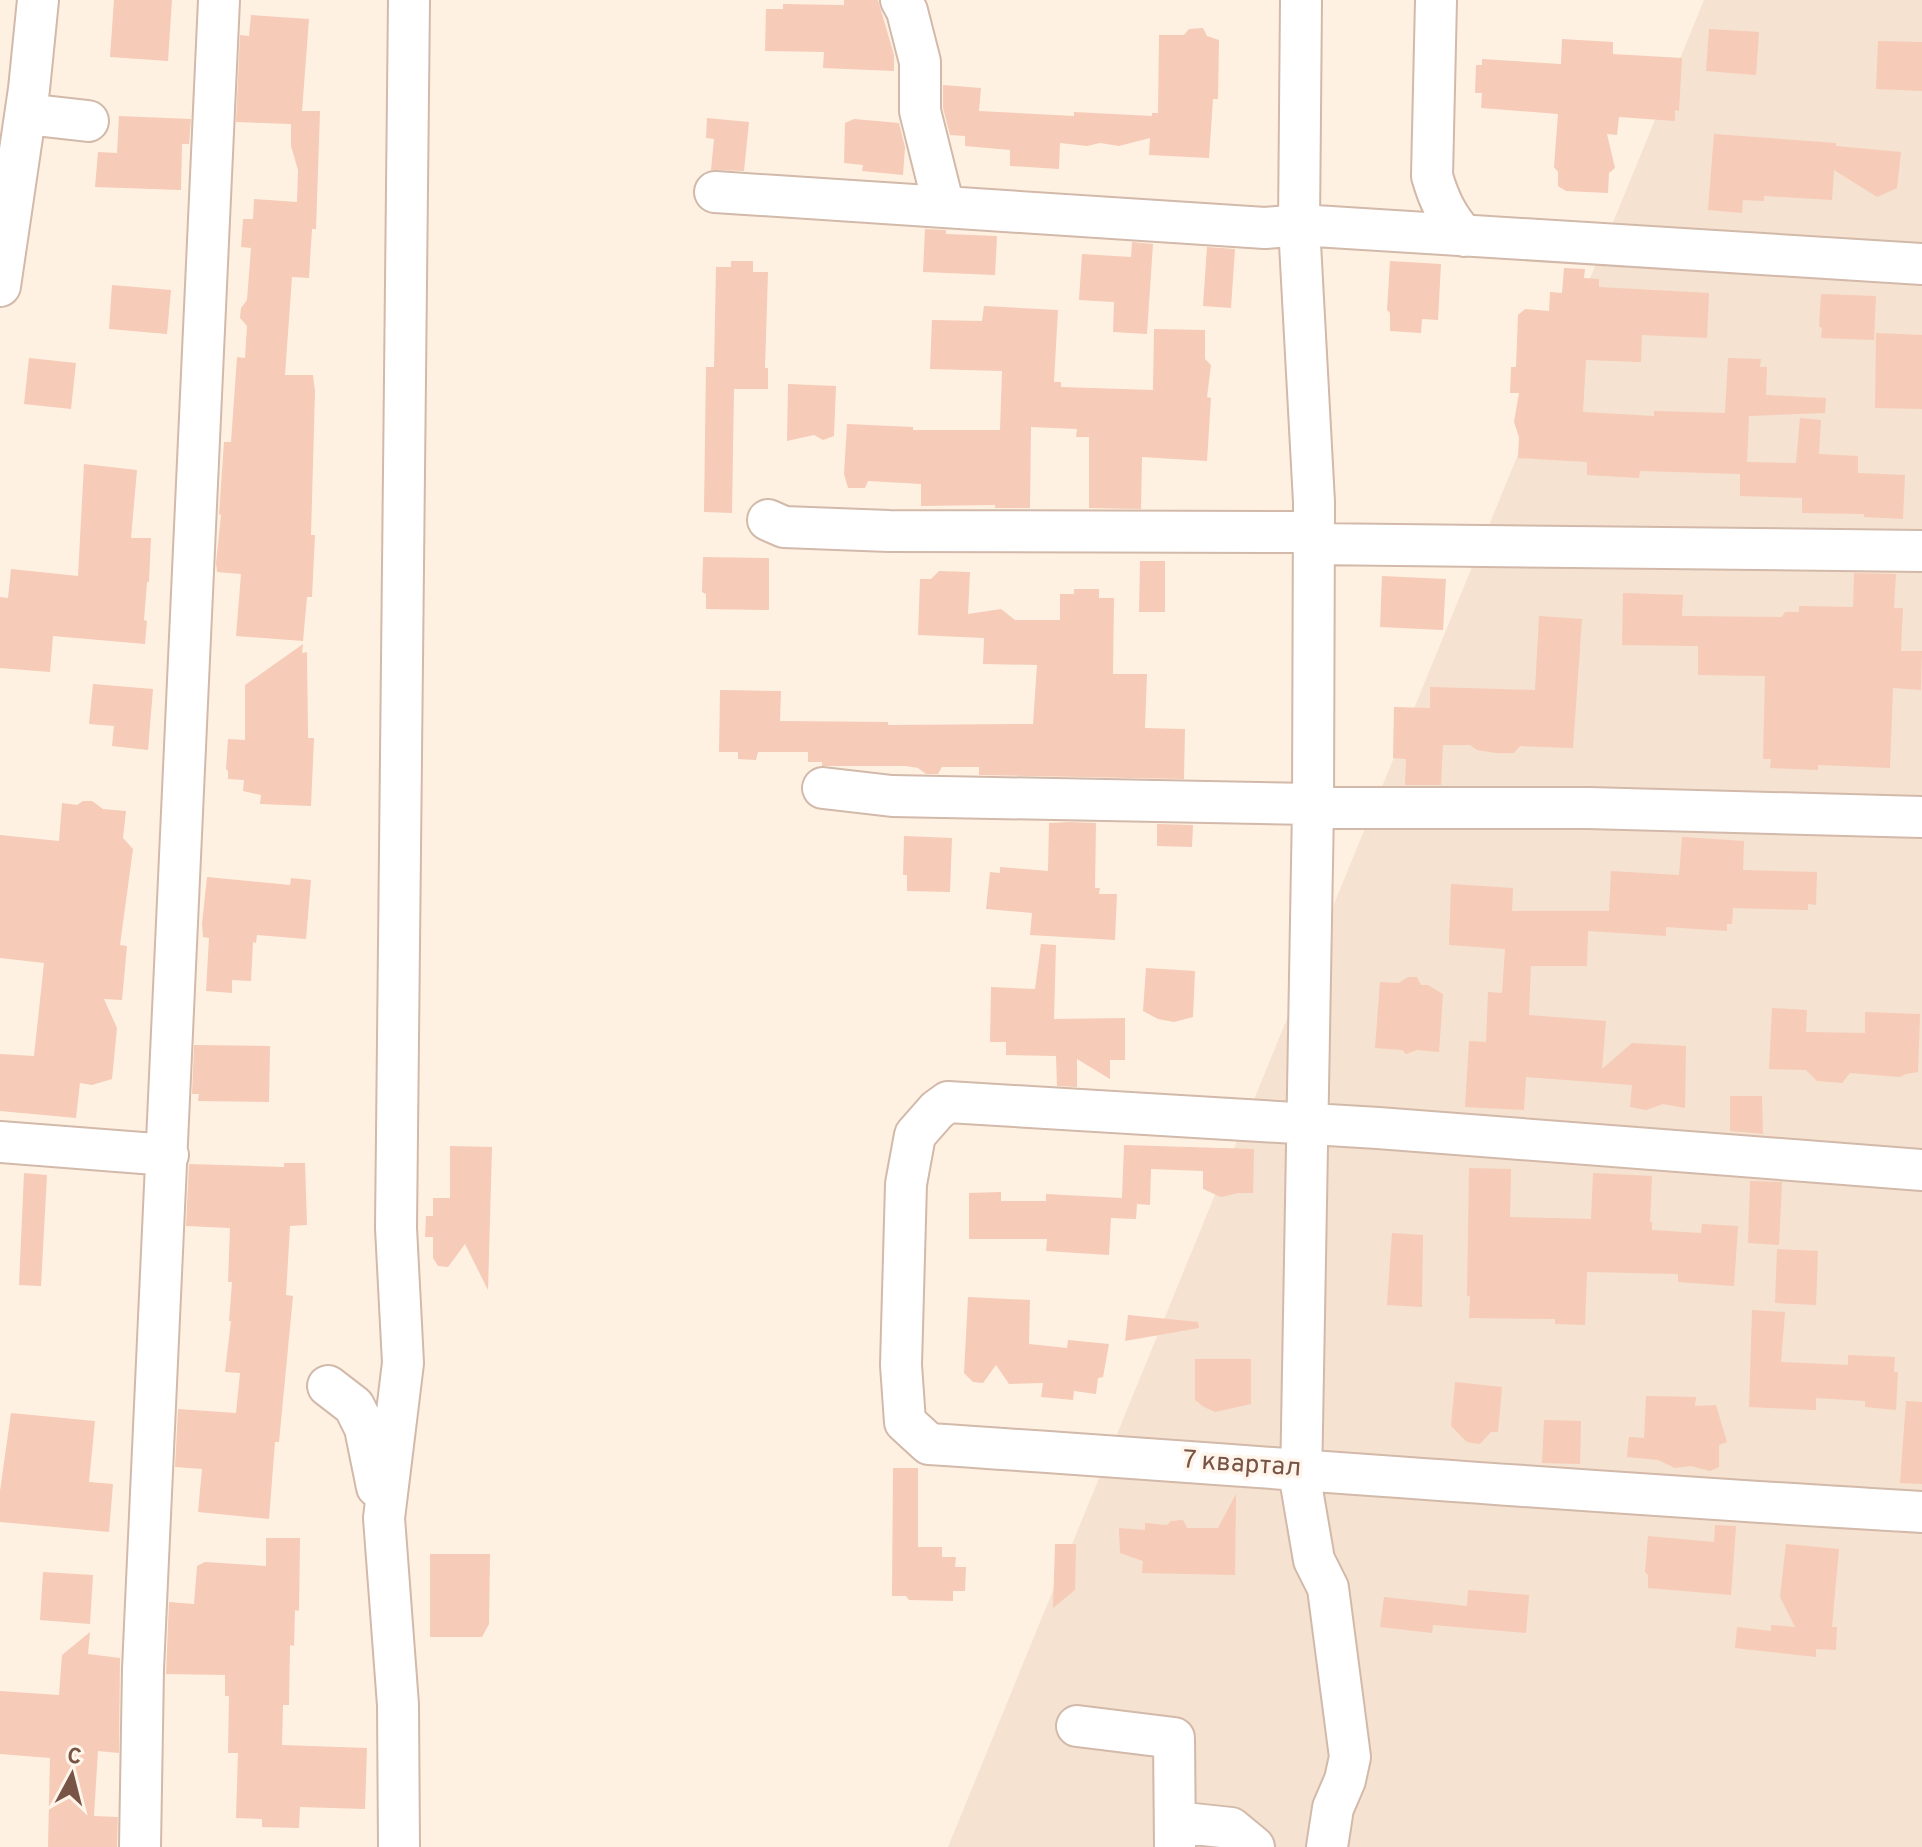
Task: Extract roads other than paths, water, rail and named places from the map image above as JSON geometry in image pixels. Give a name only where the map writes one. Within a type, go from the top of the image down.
[{"type":"street","points":[[0,286],[7,192],[26,114],[38,0]]},
{"type":"street","points":[[140,1847],[143,1669],[219,0]]},
{"type":"street","points":[[384,1518],[403,1363],[396,1228],[409,0]]},
{"type":"street","points":[[1301,0],[1299,225],[1314,502],[1301,1484],[1314,1560],[1328,1588],[1350,1757],[1345,1780],[1333,1808],[1327,1847]]},
{"type":"street","points":[[1436,0],[1432,176],[1443,208],[1464,236]]},
{"type":"street","points":[[906,4],[920,62],[920,111],[944,207]]},
{"type":"street","points":[[26,114],[88,121]]},
{"type":"street","points":[[715,192],[1265,228],[1299,225],[1922,264]]},
{"type":"street","points":[[768,520],[784,527],[889,531],[1922,551]]},
{"type":"street","points":[[823,788],[892,796],[1922,817]]},
{"type":"street","name":"7 квартал","points":[[1308,1124],[948,1102],[937,1110],[915,1135],[906,1184],[901,1365],[905,1422],[929,1444],[1644,1496],[1922,1512]]},
{"type":"street","points":[[1308,1124],[1922,1170]]},
{"type":"street","points":[[0,1142],[168,1155]]},
{"type":"street","points":[[398,1408],[379,1416],[341,1396],[365,1428],[384,1518],[398,1705],[399,1847]]},
{"type":"street","points":[[1077,1726],[1174,1738],[1175,1834],[1231,1828],[1254,1847]]}]
